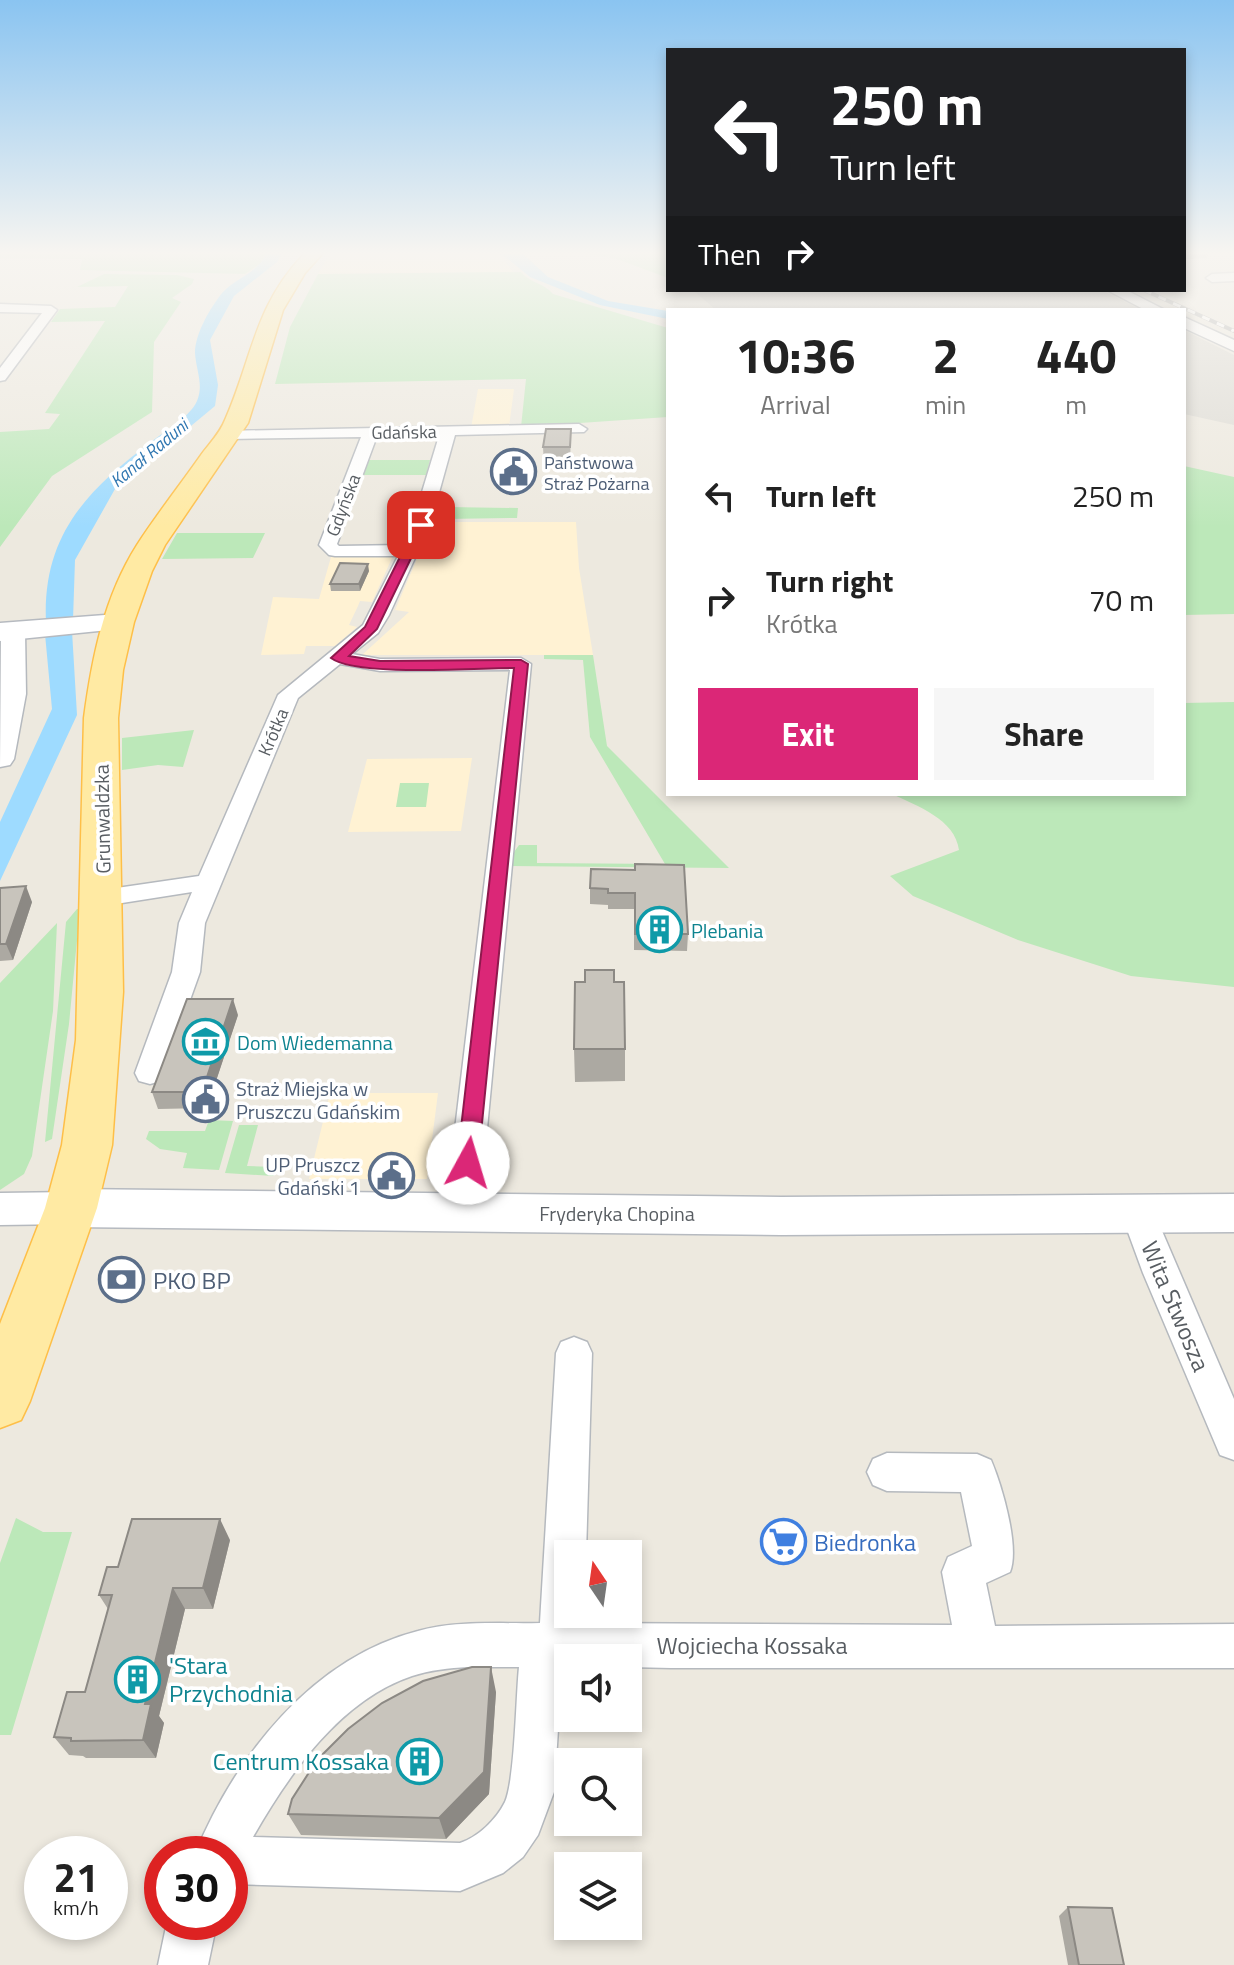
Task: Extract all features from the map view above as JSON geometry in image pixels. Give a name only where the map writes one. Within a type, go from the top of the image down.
[{"type":"main road","name":"Grunwaldzka","points":[[0,1401],[71,1208],[87,1145],[97,1054],[103,898],[101,718],[107,670],[118,622],[137,571],[151,545],[229,434],[246,401],[263,344]]},
{"type":"main road","points":[[17,630],[118,622]]},
{"type":"main road","name":"Fryderyka Chopina","points":[[71,1208],[825,1216],[1234,1213]]},
{"type":"street","points":[[0,377],[25,344]]},
{"type":"street","name":"Gdańska","points":[[229,434],[579,429]]},
{"type":"street","name":"Gdyńska","points":[[371,432],[328,545],[335,551],[409,550]]},
{"type":"street","name":"Krótka","points":[[150,1073],[186,972],[192,923],[289,695],[371,629],[409,550],[434,487],[448,432]]},
{"type":"street","points":[[0,759],[13,694],[17,630]]},
{"type":"street","points":[[338,658],[380,665],[521,664],[462,1213]]},
{"type":"street","points":[[103,898],[208,884]]},
{"type":"street","name":"Fryderyka Chopina","points":[[0,1209],[71,1208]]},
{"type":"street","name":"Wita Stwosza","points":[[1138,1213],[1160,1273],[1234,1442]]},
{"type":"street","points":[[248,1861],[460,1867],[485,1859],[505,1842],[526,1813],[551,1645],[574,1353]]},
{"type":"street","points":[[887,1472],[977,1473],[995,1557],[963,1572],[977,1646]]},
{"type":"street","name":"Wojciecha Kossaka","points":[[228,1836],[247,1799],[286,1745],[308,1722],[356,1683],[398,1659],[431,1649],[551,1645],[1234,1646]]},
{"type":"street","points":[[183,1965],[188,1940]]},
{"type":"shaded area","points":[[1186,344],[1211,344],[1234,355],[1234,425],[1186,414]]},
{"type":"shaded area","points":[[478,389],[514,389],[509,427],[471,428]]},
{"type":"shaded area","points":[[433,522],[576,522],[579,568],[593,655],[362,655],[409,612],[395,610]]},
{"type":"shaded area","points":[[393,556],[372,602],[360,601],[349,625],[357,627],[335,646],[306,646],[304,654],[261,655],[273,597],[319,599],[331,557]]},
{"type":"shaded area","points":[[472,758],[461,831],[348,832],[367,759]]},
{"type":"shaded area","points":[[330,1093],[438,1093],[427,1179],[309,1179]]},
{"type":"green space","points":[[90,344],[154,344],[152,412],[52,476],[0,547],[0,432],[49,429],[60,414],[45,413]]},
{"type":"green space","points":[[286,344],[666,344],[666,417],[521,427],[526,379],[275,384]]},
{"type":"green space","points":[[366,460],[430,460],[426,475],[361,475]]},
{"type":"green space","points":[[1186,466],[1234,477],[1234,614],[1186,615]]},
{"type":"green space","points":[[447,507],[518,508],[517,518],[443,519]]},
{"type":"green space","points":[[177,533],[265,533],[253,558],[162,559]]},
{"type":"green space","points":[[544,655],[593,655],[607,746],[729,868],[507,866],[509,853],[519,845],[537,845],[537,863],[665,864],[590,737],[583,660],[544,659]]},
{"type":"green space","points":[[1234,702],[1234,987],[1131,976],[1018,940],[913,896],[890,876],[959,850],[956,839],[943,822],[896,796],[1186,796],[1186,703]]},
{"type":"green space","points":[[194,730],[183,767],[158,765],[122,770],[122,738]]},
{"type":"green space","points":[[400,783],[429,783],[426,807],[396,807]]},
{"type":"green space","points":[[80,909],[69,1024],[52,1139],[45,1142],[66,922]]},
{"type":"green space","points":[[57,923],[53,1011],[32,1156],[24,1174],[0,1190],[0,983]]},
{"type":"green space","points":[[209,1120],[233,1121],[219,1170],[183,1168],[187,1153],[160,1149],[146,1139],[149,1131],[205,1131]]},
{"type":"green space","points":[[239,1125],[258,1125],[247,1166],[273,1167],[277,1171],[273,1176],[225,1173]]},
{"type":"green space","points":[[16,1518],[43,1532],[72,1532],[11,1735],[0,1735],[0,1563]]},
{"type":"water","name":"Kanał Raduni","points":[[211,344],[218,385],[215,406],[115,489],[75,560],[73,620],[46,623],[52,565],[60,540],[73,518],[107,479],[194,407],[200,389],[196,346]]},
{"type":"water","points":[[72,631],[77,715],[0,881],[0,822],[52,709],[45,634]]},
{"type":"building","points":[[546,429],[571,429],[570,447],[543,447]]},
{"type":"building","points":[[340,563],[368,564],[359,584],[330,584]]},
{"type":"building","name":"Plebania","points":[[635,864],[684,865],[688,934],[635,934],[635,893],[608,893],[608,889],[590,888],[591,869],[635,870]]},
{"type":"building","points":[[26,886],[6,944],[0,944],[0,888]]},
{"type":"building","points":[[585,970],[614,970],[614,982],[624,982],[625,1049],[574,1049],[575,982],[585,982]]},
{"type":"building","points":[[187,999],[233,999],[202,1092],[152,1092]]},
{"type":"building","name":"'Stara Przychodnia","points":[[132,1519],[220,1519],[203,1588],[173,1588],[145,1704],[151,1704],[143,1740],[71,1741],[71,1738],[54,1737],[67,1692],[85,1692],[112,1595],[99,1595],[107,1567],[118,1567]]},
{"type":"building","name":"Centrum Kossaka","points":[[472,1667],[491,1667],[484,1772],[439,1818],[288,1814],[292,1799],[317,1760],[348,1729],[382,1703],[423,1681]]},
{"type":"building","points":[[1068,1907],[1112,1908],[1124,1965],[1079,1965]]},
{"type":"place","name":"Państwowa Straż Pożarna","points":[[513,472]]},
{"type":"place","name":"Plebania","points":[[660,930]]},
{"type":"place","name":"Dom Wiedemanna","points":[[206,1042]]},
{"type":"place","name":"Straż Miejska w Pruszczu Gdańskim","points":[[205,1100]]},
{"type":"place","name":"UP Pruszcz Gdański 1","points":[[391,1175]]},
{"type":"place","name":"PKO BP","points":[[122,1280]]},
{"type":"place","name":"Biedronka","points":[[783,1542]]},
{"type":"place","name":"'Stara Przychodnia","points":[[138,1679]]},
{"type":"place","name":"Centrum Kossaka","points":[[420,1761]]},
{"type":"route","points":[[421,525],[371,629],[338,658],[380,665],[521,664],[468,1163]]}]
